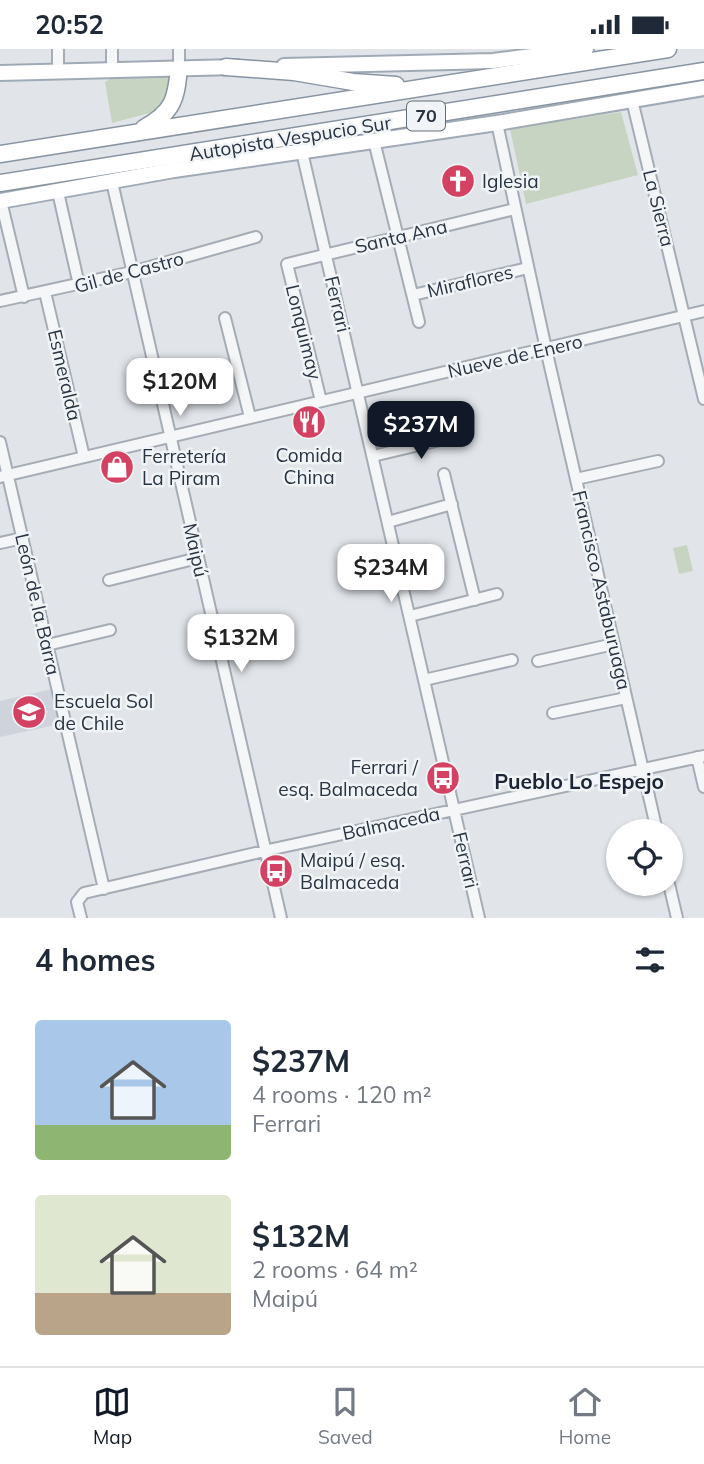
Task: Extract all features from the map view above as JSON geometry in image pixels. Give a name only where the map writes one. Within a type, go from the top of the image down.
[{"type":"highway","name":"Autopista Vespucio Sur","points":[[0,154],[668,49]]},
{"type":"highway","points":[[226,67],[294,72],[363,83],[437,86]]},
{"type":"highway","points":[[136,133],[158,120],[172,105],[177,93],[179,68]]},
{"type":"highway","name":"Autopista Vespucio Sur","points":[[0,183],[704,71]]},
{"type":"main road","points":[[0,73],[480,62],[586,49]]},
{"type":"main road","points":[[1,201],[174,170],[497,123],[704,88]]},
{"type":"street","points":[[58,49],[58,71]]},
{"type":"street","points":[[112,49],[113,70]]},
{"type":"street","points":[[179,49],[179,68]]},
{"type":"street","name":"La Sierra","points":[[632,100],[704,399]]},
{"type":"street","name":"Francisco Astaburuaga","points":[[497,123],[654,819]]},
{"type":"street","points":[[374,141],[419,322]]},
{"type":"street","name":"Ferrari","points":[[302,152],[479,918]]},
{"type":"street","name":"Maipú","points":[[112,182],[281,918]]},
{"type":"street","points":[[58,192],[79,285]]},
{"type":"street","points":[[1,201],[24,297]]},
{"type":"street","name":"Santa Ana","points":[[287,264],[515,209]]},
{"type":"street","name":"Gil de Castro","points":[[0,301],[132,272],[256,237]]},
{"type":"street","name":"Lonquimay","points":[[287,264],[321,401]]},
{"type":"street","name":"Miraflores","points":[[413,295],[528,268]]},
{"type":"street","name":"Esmeralda","points":[[45,292],[84,457]]},
{"type":"street","name":"Nueve de Enero","points":[[4,476],[704,311]]},
{"type":"street","points":[[225,318],[250,417]]},
{"type":"street","points":[[373,456],[461,435]]},
{"type":"street","name":"León de la Barra","points":[[0,442],[4,476],[23,538],[104,889]]},
{"type":"street","points":[[576,479],[657,461]]},
{"type":"street","points":[[444,474],[475,600]]},
{"type":"street","points":[[388,522],[452,505]]},
{"type":"street","points":[[0,543],[23,538]]},
{"type":"street","points":[[109,580],[198,558]]},
{"type":"street","points":[[410,616],[497,594]]},
{"type":"street","points":[[47,645],[110,630]]},
{"type":"street","points":[[538,661],[614,644]]},
{"type":"street","points":[[424,680],[512,660]]},
{"type":"street","points":[[552,713],[626,698]]},
{"type":"street","points":[[701,757],[704,787]]},
{"type":"street","name":"Balmaceda","points":[[81,918],[77,902],[79,896],[104,889],[265,851],[701,757]]},
{"type":"street","points":[[672,896],[677,918]]},
{"type":"shaded area","name":"Escuela Sol de Chile","points":[[52,689],[60,724],[0,737],[0,701]]},
{"type":"green space","points":[[113,77],[170,77],[168,102],[157,111],[112,123],[105,82]]},
{"type":"green space","points":[[621,112],[638,175],[526,204],[510,129]]},
{"type":"green space","points":[[687,545],[693,571],[679,574],[673,548]]},
{"type":"place","name":"Iglesia","points":[[458,181]]},
{"type":"place","name":"Comida China","points":[[309,422]]},
{"type":"place","name":"Ferretería La Piram","points":[[117,467]]},
{"type":"place","name":"Escuela Sol de Chile","points":[[29,712]]},
{"type":"place","name":"Ferrari / esq. Balmaceda","points":[[443,778]]},
{"type":"place","name":"Maipú / esq. Balmaceda","points":[[276,871]]},
{"type":"district","name":"Pueblo Lo Espejo","points":[[579,782]]}]
